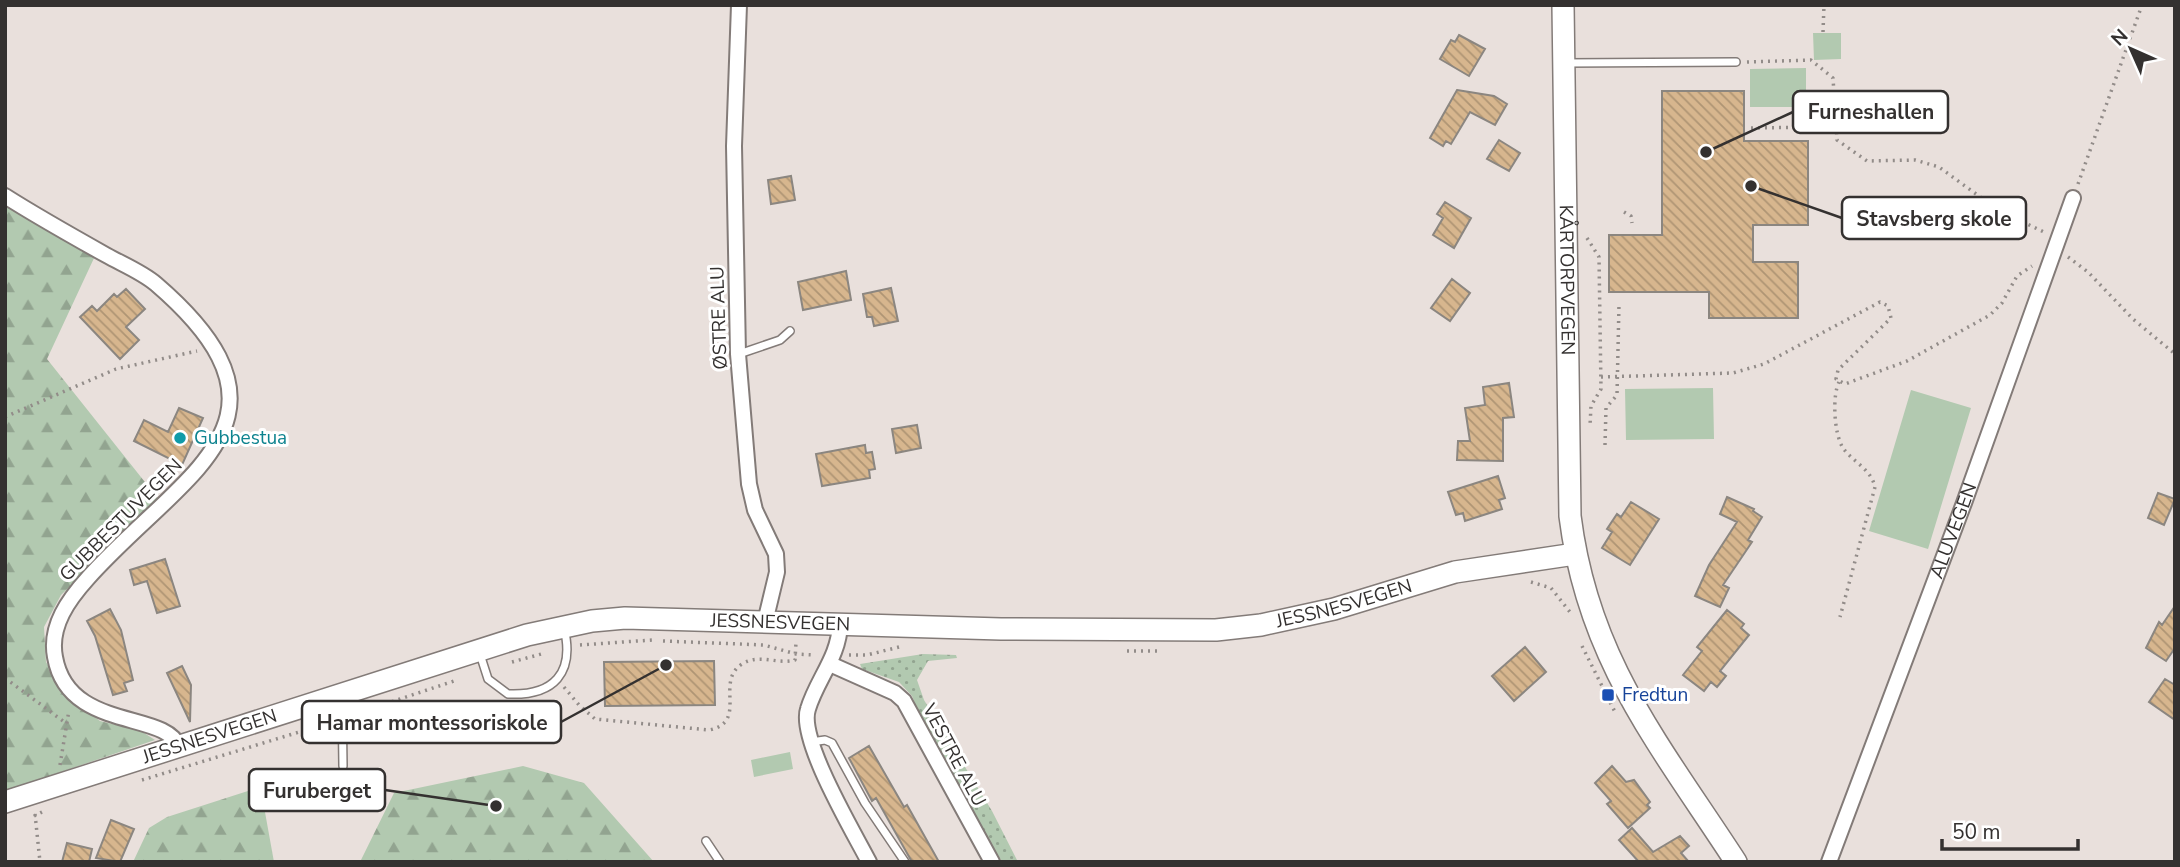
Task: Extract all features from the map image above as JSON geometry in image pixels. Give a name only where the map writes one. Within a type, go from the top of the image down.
[{"type":"main road","name":"KÅRTORPVEGEN","points":[[1563,5],[1570,516],[1575,554]]},
{"type":"main road","name":"JESSNESVEGEN","points":[[5,802],[341,695],[482,661],[625,618],[1091,631],[1216,630],[1261,625],[1334,608],[1467,569],[1575,554]]},
{"type":"main road","points":[[1575,554],[1587,604],[1625,691],[1735,862]]},
{"type":"street","name":"ØSTRE ALU","points":[[739,5],[734,146],[738,354],[749,484],[755,510],[776,554],[777,572],[765,622]]},
{"type":"street","name":"GUBBESTUVEGEN","points":[[5,197],[154,282],[210,338],[230,382],[228,421],[210,453],[189,481],[111,552],[71,597],[57,627],[55,659],[60,673],[76,696],[101,713],[165,732],[177,739],[180,747]]},
{"type":"street","name":"ALUVEGEN","points":[[1829,862],[1964,503],[2073,198]]},
{"type":"street","points":[[841,624],[840,641],[827,659],[807,711],[810,742],[869,862]]},
{"type":"street","name":"VESTRE ALU","points":[[827,659],[895,693],[904,701],[992,862]]},
{"type":"lane","points":[[1564,63],[1736,62]]},
{"type":"lane","points":[[738,354],[780,340],[789,331]]},
{"type":"lane","points":[[482,661],[496,687],[508,694],[553,685],[563,676],[567,664],[566,637]]},
{"type":"lane","points":[[341,695],[344,719],[343,766]]},
{"type":"lane","points":[[810,742],[825,740],[832,744],[860,794],[905,862]]},
{"type":"lane","points":[[706,841],[720,862]]},
{"type":"path","points":[[1823,32],[1824,5]]},
{"type":"path","points":[[2073,198],[2142,5]]},
{"type":"path","points":[[1736,62],[1811,60],[1833,78],[1837,140],[1867,160],[1915,160],[1939,167],[1997,210],[2056,244],[2088,272],[2133,319],[2175,354]]},
{"type":"path","points":[[1751,128],[1823,127],[1836,131]]},
{"type":"path","points":[[1624,212],[1632,216],[1632,223]]},
{"type":"path","points":[[1586,232],[1587,241],[1599,257],[1601,389],[1591,406],[1590,432]]},
{"type":"path","points":[[1839,382],[1845,384],[1907,361],[1990,315],[2025,269],[2036,264],[2048,267]]},
{"type":"path","points":[[1601,377],[1733,373],[1764,364],[1880,302],[1888,306],[1891,318],[1838,370],[1836,379],[1839,382],[1837,427],[1842,447],[1873,478],[1875,487],[1840,617]]},
{"type":"path","points":[[1605,445],[1606,408],[1617,395],[1619,304]]},
{"type":"path","points":[[5,417],[116,369],[184,352],[216,349]]},
{"type":"path","points":[[129,782],[156,778],[344,719],[482,661],[566,637],[764,645],[827,659]]},
{"type":"path","points":[[558,680],[595,719],[709,730],[719,728],[727,721],[733,673],[742,664],[766,657],[787,662],[795,660],[796,654]]},
{"type":"path","points":[[5,678],[67,724]]},
{"type":"path","points":[[40,862],[34,816],[49,788],[59,777],[67,724],[76,696]]},
{"type":"path","points":[[34,816],[45,811]]},
{"type":"green space","points":[[1813,33],[1841,33],[1841,59],[1814,60]]},
{"type":"green space","points":[[1806,68],[1806,107],[1750,107],[1750,69]]},
{"type":"green space","points":[[5,201],[95,256],[47,359],[160,501],[61,595],[44,627],[46,662],[65,694],[100,721],[141,731],[155,740],[5,791]]},
{"type":"green space","points":[[1713,388],[1714,439],[1626,440],[1625,389]]},
{"type":"green space","points":[[1911,390],[1971,408],[1928,549],[1869,531]]},
{"type":"green space","points":[[923,654],[956,655],[957,658],[928,661],[917,680],[924,700],[992,811],[1018,862],[1002,862],[925,729],[912,696],[899,682],[862,669],[860,664]]},
{"type":"green space","points":[[790,752],[793,769],[754,777],[751,760]]},
{"type":"green space","points":[[523,766],[584,783],[654,862],[360,862],[394,793]]},
{"type":"green space","points":[[251,790],[261,790],[274,862],[133,862],[149,828],[167,817]]},
{"type":"building","points":[[1459,35],[1485,49],[1469,76],[1440,59],[1451,40],[1455,42]]},
{"type":"building","points":[[1457,90],[1494,96],[1507,104],[1495,125],[1470,112],[1451,144],[1446,141],[1443,146],[1430,138]]},
{"type":"building","points":[[1662,91],[1744,91],[1744,141],[1808,141],[1808,225],[1753,225],[1753,262],[1798,262],[1798,318],[1709,318],[1709,292],[1609,292],[1609,235],[1662,235]]},
{"type":"building","points":[[1499,140],[1520,153],[1509,171],[1487,159]]},
{"type":"building","points":[[791,176],[795,200],[771,204],[768,180]]},
{"type":"building","points":[[1445,202],[1471,218],[1454,248],[1433,235],[1443,218],[1437,214]]},
{"type":"building","points":[[846,271],[851,300],[803,310],[798,282]]},
{"type":"building","points":[[1452,279],[1470,293],[1450,321],[1431,308]]},
{"type":"building","points":[[891,288],[898,321],[874,326],[872,317],[867,317],[863,294]]},
{"type":"building","points":[[126,289],[145,309],[126,327],[139,340],[120,359],[80,317],[92,306],[97,311],[114,294],[117,297]]},
{"type":"building","points":[[1509,383],[1514,417],[1503,418],[1503,461],[1457,460],[1458,441],[1470,441],[1465,408],[1485,405],[1483,387]]},
{"type":"building","name":"Gubbestua","points":[[179,408],[203,418],[182,465],[134,441],[144,420],[168,432]]},
{"type":"building","points":[[917,425],[921,448],[896,453],[892,429]]},
{"type":"building","points":[[865,445],[866,453],[872,452],[875,469],[869,470],[870,478],[822,486],[816,454]]},
{"type":"building","points":[[1498,476],[1505,498],[1499,500],[1502,509],[1465,521],[1463,513],[1456,515],[1448,492]]},
{"type":"building","points":[[2158,493],[2175,499],[2164,525],[2148,518]]},
{"type":"building","points":[[1727,497],[1754,509],[1753,511],[1762,517],[1748,540],[1752,542],[1723,585],[1729,588],[1720,607],[1695,596],[1709,565],[1737,522],[1720,514]]},
{"type":"building","points":[[1631,502],[1659,519],[1630,565],[1602,548],[1612,532],[1607,529],[1617,514],[1621,517]]},
{"type":"building","points":[[165,559],[180,606],[157,613],[147,581],[134,585],[130,570]]},
{"type":"building","points":[[2175,606],[2175,648],[2166,661],[2146,648],[2159,622],[2162,625]]},
{"type":"building","points":[[110,609],[121,630],[133,680],[124,683],[127,691],[113,695],[95,636],[87,621]]},
{"type":"building","points":[[1727,610],[1744,624],[1741,628],[1749,635],[1720,671],[1726,676],[1717,687],[1711,682],[1704,691],[1683,675],[1702,651],[1697,647]]},
{"type":"building","points":[[1525,647],[1546,672],[1514,701],[1492,676]]},
{"type":"building","points":[[714,661],[715,705],[605,706],[604,662]]},
{"type":"building","points":[[182,666],[191,685],[190,722],[167,673]]},
{"type":"building","points":[[2165,679],[2175,685],[2175,720],[2149,702]]},
{"type":"building","points":[[869,746],[939,862],[912,862],[876,798],[872,801],[849,758]]},
{"type":"building","points":[[1612,766],[1626,782],[1634,780],[1650,802],[1647,805],[1650,808],[1628,828],[1607,804],[1611,801],[1595,783]]},
{"type":"building","points":[[111,820],[134,829],[120,862],[96,858]]},
{"type":"building","points":[[1632,828],[1653,852],[1680,836],[1689,846],[1681,853],[1689,862],[1639,862],[1619,840]]},
{"type":"building","points":[[67,843],[92,849],[89,862],[62,862]]},
{"type":"place","name":"Furneshallen","points":[[1706,152]]},
{"type":"place","name":"Stavsberg skole","points":[[1751,186]]},
{"type":"place","name":"Gubbestua","points":[[180,438]]},
{"type":"place","name":"Hamar montessoriskole","points":[[666,665]]},
{"type":"place","name":"Fredtun","points":[[1608,695]]},
{"type":"place","name":"Furuberget","points":[[496,806]]}]
